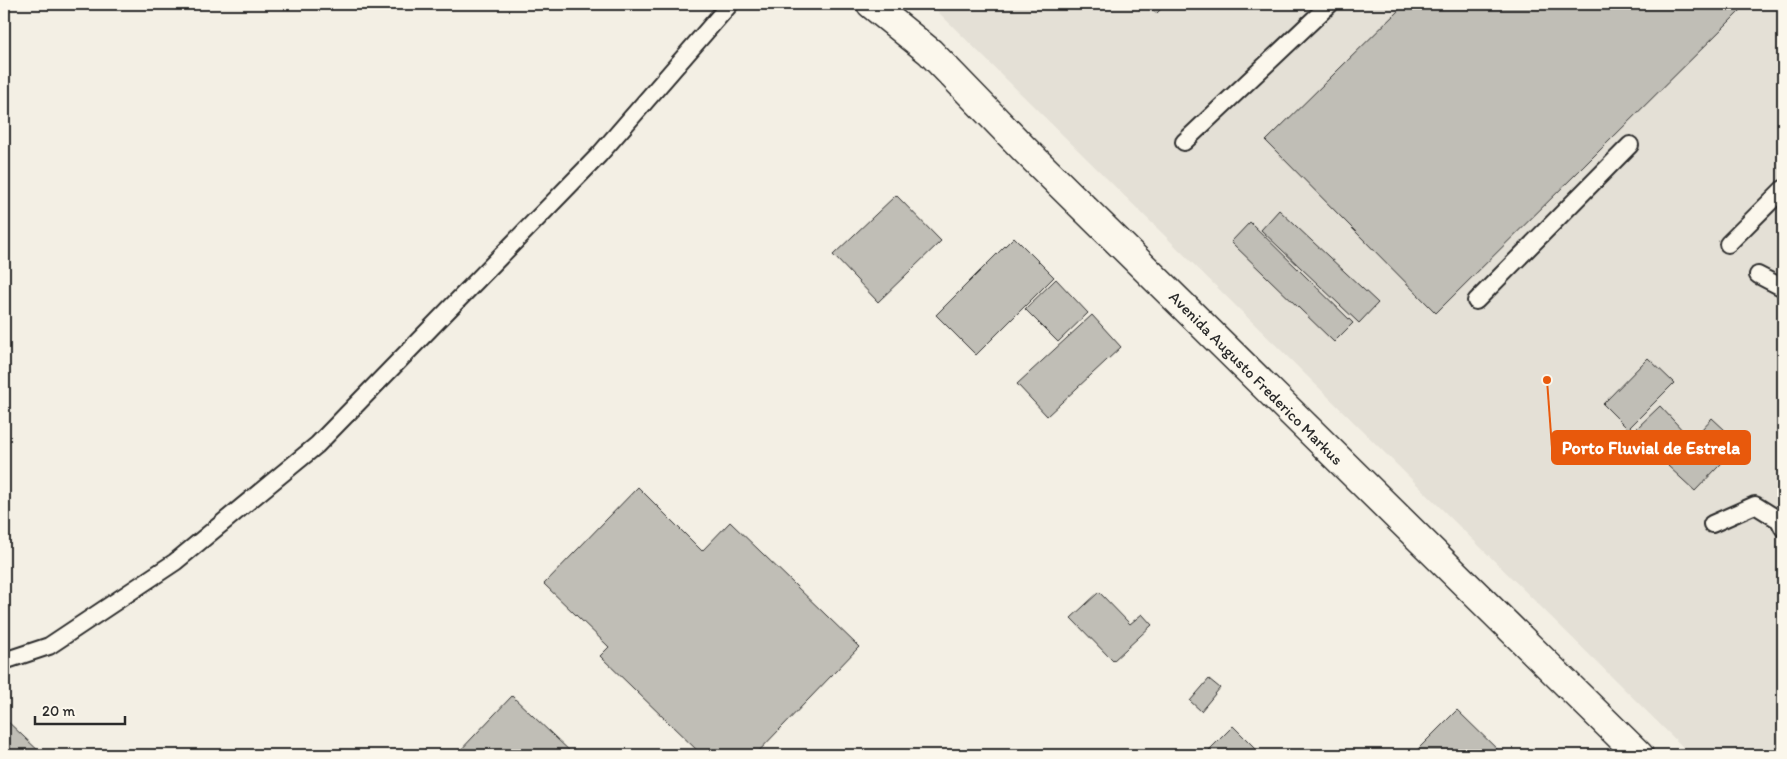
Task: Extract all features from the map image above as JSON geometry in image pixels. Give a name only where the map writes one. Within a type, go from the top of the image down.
[{"type":"street","name":"Avenida Augusto Frederico Markus","points":[[872,4],[930,52],[1025,150],[1639,755]]},
{"type":"lane","points":[[4,661],[49,646],[175,562],[317,445],[599,155],[730,4]]},
{"type":"lane","points":[[1184,142],[1330,4]]},
{"type":"lane","points":[[1476,301],[1630,145]]},
{"type":"lane","points":[[1728,244],[1783,189]]},
{"type":"lane","points":[[1758,275],[1783,288]]},
{"type":"lane","points":[[1712,524],[1755,505],[1779,520],[1783,528]]},
{"type":"shaded area","points":[[930,4],[1783,4],[1783,755],[1691,755]]},
{"type":"building","points":[[1149,4],[1164,4],[1165,5],[1156,14]]},
{"type":"building","points":[[1405,4],[1747,4],[1436,313],[1266,141]]},
{"type":"building","points":[[896,195],[941,241],[878,302],[833,255]]},
{"type":"building","points":[[1279,210],[1378,303],[1359,323],[1261,230]]},
{"type":"building","points":[[1250,222],[1353,323],[1334,342],[1231,242]]},
{"type":"building","points":[[1014,237],[1054,277],[976,355],[936,315]]},
{"type":"building","points":[[1056,279],[1088,313],[1058,342],[1025,309]]},
{"type":"building","points":[[1092,315],[1121,347],[1047,416],[1017,384]]},
{"type":"building","points":[[1648,358],[1674,383],[1628,429],[1603,404]]},
{"type":"building","points":[[1660,406],[1686,434],[1664,456],[1637,428]]},
{"type":"building","points":[[1712,418],[1740,444],[1695,491],[1668,466]]},
{"type":"building","points":[[638,487],[702,551],[730,522],[859,647],[755,755],[702,755],[600,656],[609,647],[544,584]]},
{"type":"building","points":[[1099,592],[1130,624],[1142,614],[1152,625],[1113,661],[1071,618]]},
{"type":"building","points":[[1209,679],[1220,688],[1201,711],[1190,701]]},
{"type":"building","points":[[512,696],[574,755],[456,755]]},
{"type":"building","points":[[1457,710],[1503,755],[1412,755]]},
{"type":"building","points":[[4,718],[43,755],[4,755]]},
{"type":"building","points":[[1233,726],[1262,755],[1204,755]]},
{"type":"place","name":"Porto Fluvial de Estrela","points":[[1547,380]]}]
